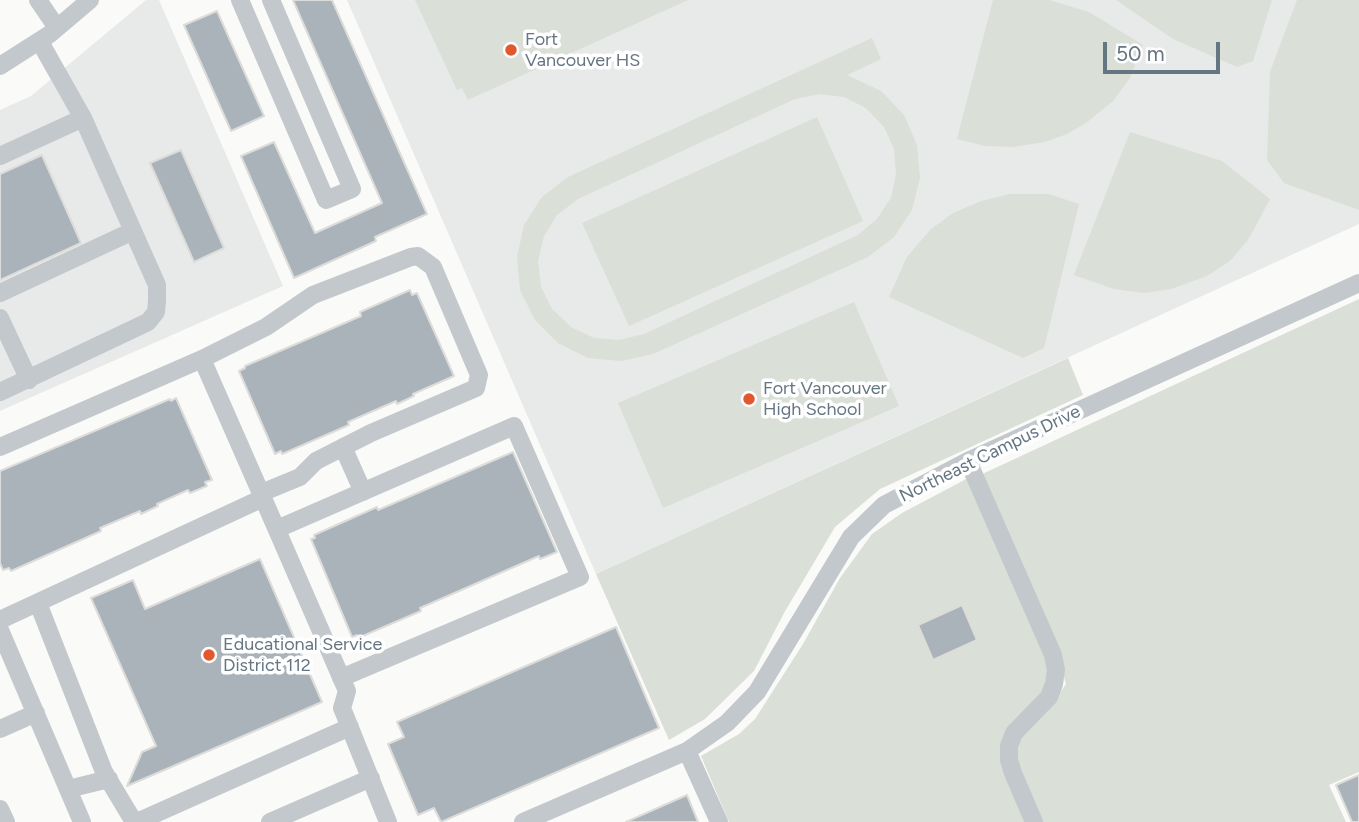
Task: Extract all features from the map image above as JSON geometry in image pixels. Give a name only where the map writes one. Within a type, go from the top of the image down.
[{"type":"street","points":[[38,0],[57,28]]},
{"type":"street","points":[[0,66],[40,42],[90,0]]},
{"type":"street","points":[[240,0],[326,200],[352,189],[271,0]]},
{"type":"street","points":[[0,392],[139,327],[148,322],[156,312],[156,285],[134,231],[83,118],[40,42]]},
{"type":"street","points":[[0,156],[83,118]]},
{"type":"street","points":[[0,293],[134,231]]},
{"type":"street","points":[[0,447],[202,359],[266,327],[313,295],[411,257],[418,256],[433,267],[479,375],[476,388],[343,447],[316,461],[300,477],[0,620]]},
{"type":"street","name":"Northeast Campus Drive","points":[[523,822],[554,816],[687,751],[727,723],[757,692],[850,537],[884,506],[968,461],[1359,283]]},
{"type":"street","points":[[0,318],[29,380]]},
{"type":"street","points":[[202,359],[347,691],[342,708],[388,822]]},
{"type":"street","points":[[277,529],[514,426],[580,577],[341,678]]},
{"type":"street","points":[[343,447],[363,492]]},
{"type":"street","points":[[968,461],[1053,656],[1056,670],[1055,684],[1049,697],[1014,733],[1009,746],[1013,773],[1034,822]]},
{"type":"street","points":[[38,603],[108,779],[135,822],[350,727]]},
{"type":"street","points":[[0,630],[82,822]]},
{"type":"street","points":[[0,729],[36,713]]},
{"type":"street","points":[[687,751],[719,822]]},
{"type":"street","points":[[270,822],[371,778]]},
{"type":"street","points":[[68,789],[108,779]]},
{"type":"street","points":[[0,809],[6,822]]},
{"type":"shaded area","points":[[146,0],[159,0],[283,286],[0,411],[0,110],[31,96]]},
{"type":"shaded area","name":"Fort Vancouver High School","points":[[347,0],[1359,0],[1359,224],[596,574]]},
{"type":"shaded area","name":"Fort Vancouver HS","points":[[415,0],[688,0],[468,100],[462,88],[457,90]]},
{"type":"shaded area","points":[[993,0],[1049,0],[1089,12],[1143,45],[1130,78],[1113,101],[1086,123],[1045,142],[1012,147],[985,146],[957,139]]},
{"type":"shaded area","points":[[1116,0],[1272,0],[1253,61],[1237,67],[1173,39]]},
{"type":"shaded area","points":[[1297,0],[1359,0],[1359,210],[1284,183],[1267,160],[1270,72]]},
{"type":"shaded area","points":[[872,38],[881,59],[847,75],[881,91],[904,115],[917,145],[920,178],[912,210],[894,237],[868,257],[653,354],[621,361],[588,358],[558,343],[535,320],[520,290],[517,257],[524,225],[542,197],[568,177]],"holes":[[[819,94],[844,97],[866,108],[884,127],[894,149],[896,174],[891,198],[877,219],[858,235],[644,334],[619,340],[594,338],[571,327],[552,309],[541,287],[538,261],[544,236],[557,215],[578,199],[795,99]]]},
{"type":"shaded area","points":[[817,117],[863,221],[629,326],[582,223]]},
{"type":"shaded area","points":[[1130,132],[1222,161],[1270,199],[1248,240],[1230,261],[1207,276],[1171,289],[1145,293],[1114,289],[1074,275]]},
{"type":"shaded area","points":[[1010,194],[1049,194],[1079,204],[1044,348],[1023,358],[889,297],[907,257],[930,230],[953,213],[981,201]]},
{"type":"shaded area","points":[[1359,299],[1359,772],[1329,785],[1346,822],[1042,822],[1017,767],[1016,745],[1020,732],[1054,702],[1066,684],[1051,633],[978,476]]},
{"type":"shaded area","points":[[854,302],[899,406],[663,508],[618,403]]},
{"type":"shaded area","points":[[1068,358],[1083,395],[880,489],[835,527],[784,613],[754,671],[705,719],[669,740],[596,574]]},
{"type":"shaded area","points":[[970,477],[1047,653],[1049,685],[1010,728],[1030,822],[729,822],[701,756],[739,734],[755,719],[803,644],[840,578],[872,534],[902,513]]},
{"type":"building","points":[[293,0],[332,0],[427,214],[375,237],[376,241],[294,278],[241,156],[274,142],[315,233],[382,203]]},
{"type":"building","points":[[217,11],[264,116],[231,131],[184,25]]},
{"type":"building","points":[[181,150],[224,248],[194,262],[150,163]]},
{"type":"building","points":[[42,155],[81,243],[0,280],[0,174]]},
{"type":"building","points":[[410,290],[412,295],[417,293],[454,376],[397,404],[396,401],[348,422],[349,425],[282,454],[281,451],[275,454],[239,371],[361,316],[360,312]]},
{"type":"building","points":[[176,398],[212,480],[205,482],[207,486],[190,493],[188,490],[141,514],[140,511],[100,528],[101,531],[11,571],[9,568],[3,570],[0,563],[0,471]]},
{"type":"building","points":[[513,452],[557,552],[540,559],[539,556],[358,638],[357,635],[352,637],[311,539],[315,538],[314,535]]},
{"type":"building","name":"Educational Service District 112","points":[[260,559],[322,702],[127,786],[142,752],[156,746],[91,598],[133,580],[145,609]]},
{"type":"building","points":[[962,605],[977,640],[933,660],[918,625]]},
{"type":"building","points":[[616,627],[659,728],[441,822],[434,808],[418,815],[388,744],[404,737],[397,722]]},
{"type":"building","points":[[1359,775],[1359,822],[1352,822],[1336,785]]},
{"type":"building","points":[[687,795],[698,822],[626,822]]},
{"type":"place","name":"Fort Vancouver HS","points":[[511,50]]},
{"type":"place","name":"Fort Vancouver High School","points":[[749,399]]},
{"type":"place","name":"Educational Service District 112","points":[[209,655]]}]
